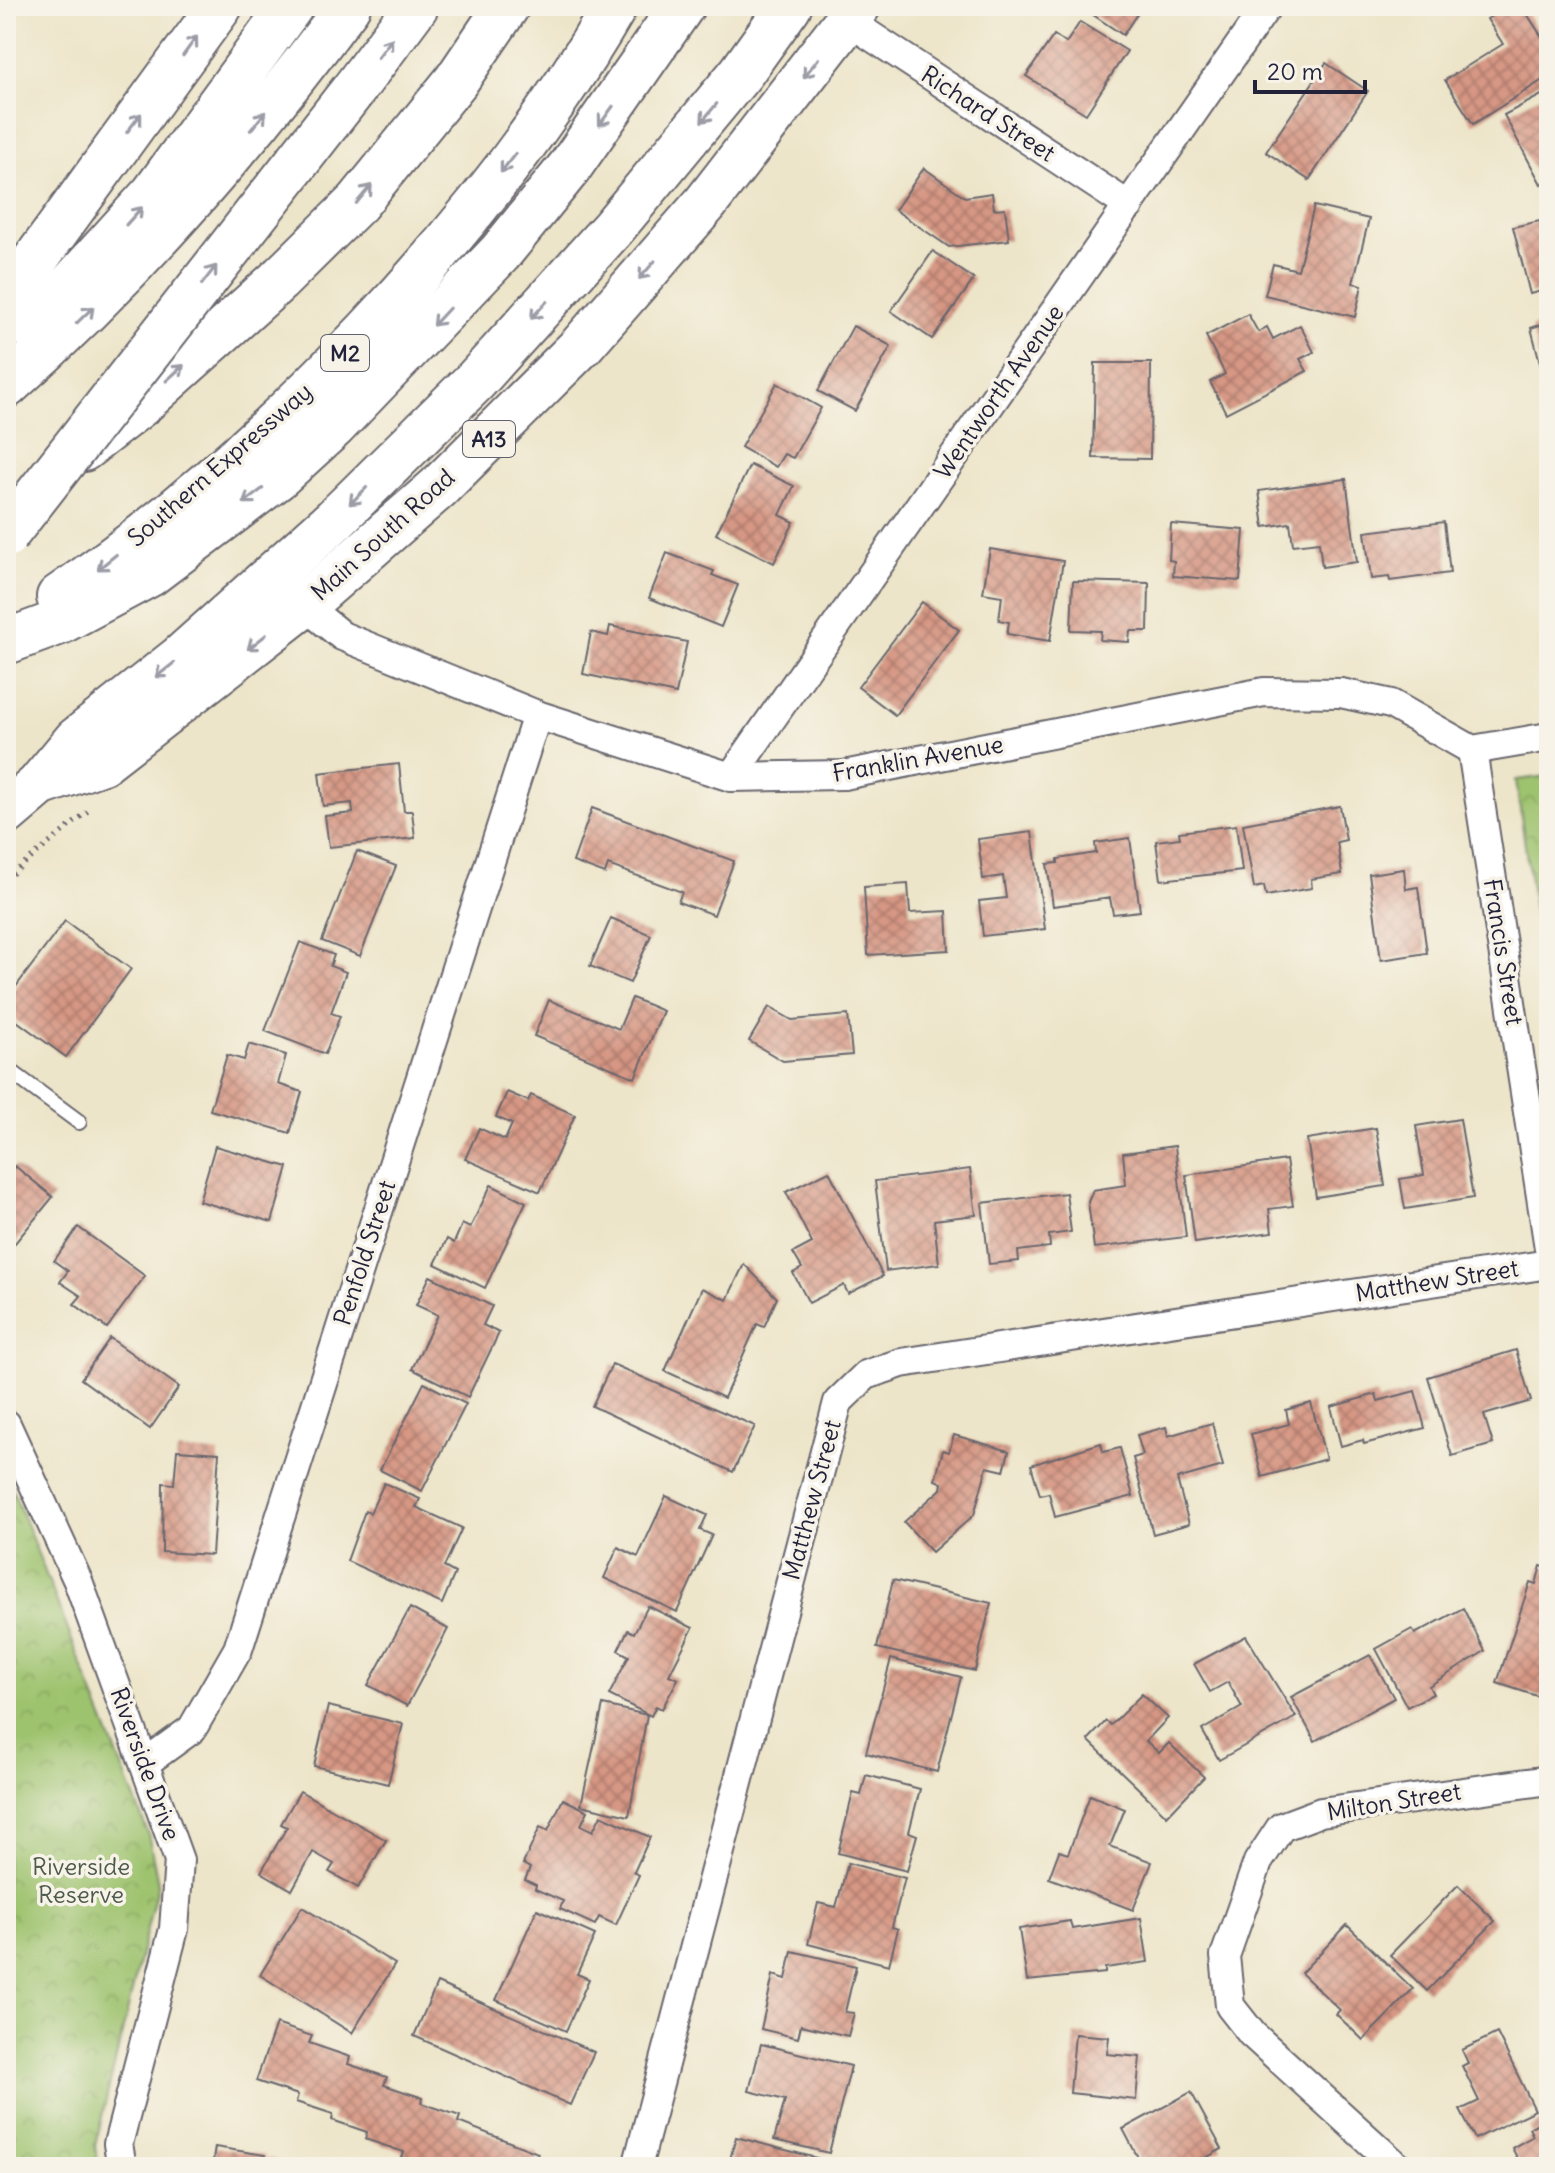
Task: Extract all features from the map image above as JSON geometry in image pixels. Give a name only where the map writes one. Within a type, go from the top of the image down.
[{"type":"highway","points":[[6,300],[220,6]]},
{"type":"highway","points":[[6,356],[154,193],[291,6]]},
{"type":"highway","points":[[6,386],[126,274],[199,195],[348,6]]},
{"type":"highway","points":[[6,535],[416,6]]},
{"type":"highway","points":[[6,510],[141,404],[278,281],[358,202],[456,81],[507,6]]},
{"type":"highway","name":"Southern Expressway","points":[[6,633],[83,581],[212,478],[362,335],[491,186],[552,105],[615,6]]},
{"type":"highway","points":[[6,642],[60,622],[150,574],[277,478],[334,426],[500,253],[569,168],[682,6]]},
{"type":"highway","points":[[40,784],[76,740],[181,657],[322,530],[476,380],[623,216],[741,73],[789,6]]},
{"type":"highway","name":"Main South Road","points":[[6,813],[40,784],[102,762],[304,605],[438,488],[581,346],[705,204],[853,13]]},
{"type":"street","name":"Wentworth Avenue","points":[[731,777],[1267,6]]},
{"type":"street","name":"Richard Street","points":[[853,13],[1129,206]]},
{"type":"street","name":"Franklin Avenue","points":[[304,605],[342,636],[537,715],[731,777],[844,775],[1264,692],[1341,693],[1391,704],[1472,750]]},
{"type":"street","name":"Penfold Street","points":[[145,1763],[192,1729],[238,1649],[537,715]]},
{"type":"street","points":[[1472,750],[1549,737]]},
{"type":"street","name":"Francis Street","points":[[1472,750],[1549,1248]]},
{"type":"street","name":"Matthew Street","points":[[637,2167],[838,1402],[866,1375],[901,1363],[1549,1264]]},
{"type":"street","name":"Riverside Drive","points":[[6,1424],[78,1581],[179,1860],[174,1929],[118,2144],[122,2167]]},
{"type":"street","name":"Milton Street","points":[[1398,2167],[1252,2034],[1230,2006],[1225,1956],[1258,1862],[1281,1827],[1321,1812],[1549,1780]]},
{"type":"lane","points":[[6,1068],[79,1122]]},
{"type":"green space","points":[[1549,776],[1549,1019],[1516,780]]},
{"type":"green space","name":"Riverside Reserve","points":[[6,1473],[148,1833],[158,1883],[95,2146],[98,2167],[6,2167]]},
{"type":"building","points":[[1080,6],[1142,6],[1123,35]]},
{"type":"building","points":[[1508,6],[1522,6],[1549,48],[1549,76],[1473,124],[1445,80],[1503,44],[1487,19]]},
{"type":"building","points":[[1080,22],[1127,51],[1086,114],[1026,76],[1054,35],[1066,43]]},
{"type":"building","points":[[6,58],[13,127],[6,127]]},
{"type":"building","points":[[1326,63],[1368,91],[1309,180],[1266,152]]},
{"type":"building","points":[[1549,91],[1549,179],[1541,184],[1504,115]]},
{"type":"building","points":[[924,168],[965,197],[992,193],[994,209],[1005,208],[1009,240],[949,247],[895,210]]},
{"type":"building","points":[[1314,206],[1369,219],[1353,283],[1362,285],[1355,317],[1265,295],[1273,264],[1298,270]]},
{"type":"building","points":[[1549,219],[1549,289],[1530,294],[1513,227]]},
{"type":"building","points":[[933,251],[974,279],[932,339],[891,311]]},
{"type":"building","points":[[1248,314],[1258,332],[1267,327],[1273,339],[1300,325],[1314,352],[1300,359],[1307,371],[1226,413],[1210,382],[1225,374],[1206,336]]},
{"type":"building","points":[[1549,322],[1549,393],[1548,393],[1531,328]]},
{"type":"building","points":[[853,326],[891,346],[855,411],[818,391]]},
{"type":"building","points":[[1095,363],[1151,363],[1150,459],[1093,458]]},
{"type":"building","points":[[777,383],[821,408],[793,458],[784,454],[776,467],[741,447]]},
{"type":"building","points":[[750,465],[794,486],[780,515],[794,522],[774,563],[716,534]]},
{"type":"building","points":[[1346,479],[1357,562],[1322,567],[1319,542],[1293,545],[1290,523],[1264,527],[1259,491]]},
{"type":"building","points":[[1444,522],[1450,573],[1390,581],[1389,577],[1371,579],[1365,532]]},
{"type":"building","points":[[1171,524],[1244,530],[1240,581],[1173,576],[1174,561],[1169,560]]},
{"type":"building","points":[[990,549],[1063,561],[1050,641],[1007,634],[1009,622],[999,620],[1002,596],[983,593]]},
{"type":"building","points":[[667,553],[714,571],[712,575],[738,585],[721,627],[649,598]]},
{"type":"building","points":[[1073,581],[1149,583],[1148,631],[1130,631],[1129,642],[1100,640],[1101,631],[1071,630]]},
{"type":"building","points":[[922,602],[959,630],[895,715],[858,687]]},
{"type":"building","points":[[610,626],[687,642],[676,694],[583,674],[591,632],[608,636]]},
{"type":"building","points":[[399,764],[404,811],[412,811],[415,838],[329,847],[325,816],[353,813],[352,803],[323,806],[319,773]]},
{"type":"building","points":[[1340,806],[1346,840],[1337,842],[1342,874],[1311,879],[1312,888],[1266,896],[1264,886],[1254,888],[1243,824]]},
{"type":"building","points":[[592,808],[734,861],[714,915],[678,902],[682,892],[608,865],[605,874],[573,862]]},
{"type":"building","points":[[1236,825],[1242,871],[1161,880],[1156,841],[1180,838],[1179,832]]},
{"type":"building","points":[[1032,832],[1045,929],[983,936],[979,901],[1006,898],[1003,876],[983,879],[978,839]]},
{"type":"building","points":[[1130,838],[1140,911],[1113,914],[1110,898],[1053,906],[1047,864],[1058,863],[1058,859],[1096,853],[1095,843]]},
{"type":"building","points":[[357,851],[396,866],[360,956],[322,941]]},
{"type":"building","points":[[1404,869],[1406,889],[1418,887],[1427,953],[1381,960],[1369,874]]},
{"type":"building","points":[[908,884],[910,913],[947,911],[949,950],[868,955],[864,887]]},
{"type":"building","points":[[611,918],[651,935],[630,983],[590,966]]},
{"type":"building","points":[[65,921],[131,969],[66,1057],[6,1013],[6,1000]]},
{"type":"building","points":[[300,942],[334,955],[330,966],[346,972],[331,1013],[340,1016],[325,1054],[265,1031]]},
{"type":"building","points":[[632,998],[663,1011],[635,1078],[534,1036],[549,1000],[619,1029]]},
{"type":"building","points":[[769,1007],[792,1020],[848,1015],[852,1055],[783,1061],[749,1041]]},
{"type":"building","points":[[249,1044],[286,1055],[278,1084],[302,1092],[290,1133],[210,1110],[227,1055],[244,1060]]},
{"type":"building","points":[[507,1092],[528,1101],[531,1095],[575,1115],[540,1192],[465,1159],[479,1128],[505,1140],[512,1124],[496,1117]]},
{"type":"building","points":[[1460,1119],[1473,1198],[1405,1209],[1400,1179],[1424,1175],[1416,1126]]},
{"type":"building","points":[[1376,1128],[1385,1186],[1316,1197],[1307,1139]]},
{"type":"building","points":[[215,1146],[288,1167],[272,1222],[199,1201]]},
{"type":"building","points":[[1175,1146],[1186,1237],[1094,1248],[1088,1202],[1093,1190],[1126,1185],[1123,1153]]},
{"type":"building","points":[[1286,1160],[1293,1206],[1269,1209],[1272,1232],[1195,1243],[1186,1175]]},
{"type":"building","points":[[15,1166],[53,1197],[6,1254],[6,1177]]},
{"type":"building","points":[[970,1169],[976,1215],[934,1220],[939,1264],[886,1271],[875,1181]]},
{"type":"building","points":[[829,1171],[883,1276],[848,1294],[844,1285],[809,1303],[793,1273],[802,1268],[793,1253],[812,1243],[786,1192]]},
{"type":"building","points":[[491,1185],[526,1202],[485,1288],[435,1264],[447,1239],[454,1243],[462,1224],[470,1228]]},
{"type":"building","points":[[1066,1193],[1071,1232],[1049,1235],[1050,1247],[1018,1251],[1019,1261],[989,1264],[982,1203]]},
{"type":"building","points":[[78,1227],[145,1276],[107,1328],[74,1304],[81,1296],[60,1282],[68,1271],[54,1261]]},
{"type":"building","points":[[744,1264],[777,1298],[764,1327],[757,1324],[724,1398],[665,1371],[702,1288],[727,1300]]},
{"type":"building","points":[[430,1276],[492,1306],[483,1325],[499,1333],[468,1397],[412,1369],[438,1315],[416,1305]]},
{"type":"building","points":[[110,1338],[179,1387],[150,1429],[81,1379]]},
{"type":"building","points":[[1516,1350],[1531,1401],[1484,1415],[1493,1444],[1452,1456],[1428,1377]]},
{"type":"building","points":[[612,1364],[755,1426],[733,1472],[592,1406]]},
{"type":"building","points":[[424,1383],[466,1404],[422,1491],[380,1470]]},
{"type":"building","points":[[1415,1391],[1425,1428],[1364,1444],[1363,1440],[1341,1446],[1331,1407],[1376,1394],[1378,1401]]},
{"type":"building","points":[[1311,1403],[1326,1459],[1262,1477],[1251,1434],[1289,1424],[1286,1410]]},
{"type":"building","points":[[1212,1423],[1223,1466],[1177,1479],[1189,1524],[1153,1534],[1133,1458],[1143,1455],[1137,1435],[1166,1427],[1168,1436]]},
{"type":"building","points":[[954,1435],[1009,1451],[1004,1471],[987,1467],[974,1515],[932,1552],[904,1522],[941,1489],[942,1483],[935,1480],[943,1450],[949,1452]]},
{"type":"building","points":[[1101,1443],[1103,1452],[1120,1448],[1133,1496],[1055,1517],[1049,1493],[1040,1495],[1031,1465]]},
{"type":"building","points":[[177,1450],[219,1453],[212,1555],[162,1552],[163,1483],[174,1484]]},
{"type":"building","points":[[384,1483],[420,1499],[416,1507],[462,1528],[444,1567],[455,1573],[442,1604],[347,1561],[365,1511],[370,1513]]},
{"type":"building","points":[[666,1496],[707,1515],[700,1530],[712,1535],[677,1612],[604,1578],[618,1547],[638,1557]]},
{"type":"building","points":[[1541,1566],[1549,1568],[1549,1700],[1497,1683],[1530,1582],[1536,1584]]},
{"type":"building","points":[[893,1580],[991,1603],[975,1671],[877,1648]]},
{"type":"building","points":[[648,1606],[693,1628],[669,1675],[678,1679],[662,1709],[656,1706],[651,1716],[609,1695],[629,1656],[618,1650],[628,1630],[634,1633]]},
{"type":"building","points":[[410,1608],[448,1629],[407,1706],[368,1685]]},
{"type":"building","points":[[1463,1608],[1485,1651],[1429,1686],[1433,1694],[1407,1707],[1376,1649],[1412,1629],[1415,1634]]},
{"type":"building","points":[[1246,1636],[1296,1717],[1219,1760],[1202,1730],[1242,1707],[1228,1682],[1210,1692],[1194,1664]]},
{"type":"building","points":[[1370,1655],[1394,1698],[1315,1741],[1291,1697]]},
{"type":"building","points":[[891,1659],[961,1677],[937,1772],[866,1753]]},
{"type":"building","points":[[1142,1694],[1168,1718],[1146,1741],[1159,1753],[1169,1743],[1204,1777],[1167,1816],[1088,1740],[1106,1721],[1111,1725]]},
{"type":"building","points":[[603,1705],[647,1715],[629,1816],[581,1805]]},
{"type":"building","points":[[328,1706],[403,1724],[388,1784],[314,1766]]},
{"type":"building","points":[[866,1775],[920,1789],[909,1832],[917,1835],[907,1871],[838,1853],[853,1793],[861,1795]]},
{"type":"building","points":[[300,1791],[386,1840],[358,1888],[329,1872],[334,1864],[313,1852],[292,1890],[261,1872],[287,1827],[281,1824]]},
{"type":"building","points":[[1090,1795],[1125,1809],[1110,1846],[1152,1862],[1133,1910],[1049,1878],[1059,1851],[1068,1854]]},
{"type":"building","points":[[563,1799],[588,1811],[581,1825],[593,1831],[601,1815],[650,1837],[634,1872],[639,1875],[616,1925],[599,1917],[595,1925],[560,1909],[563,1901],[535,1889],[536,1885],[525,1880],[530,1868],[523,1864],[540,1827],[548,1831]]},
{"type":"building","points":[[848,1863],[905,1878],[892,1927],[898,1929],[889,1965],[808,1944],[818,1903],[836,1907]]},
{"type":"building","points":[[1458,1885],[1495,1921],[1427,1991],[1390,1955]]},
{"type":"building","points":[[302,1907],[395,1964],[352,2033],[260,1975]]},
{"type":"building","points":[[537,1909],[595,1935],[577,1974],[589,1979],[566,2031],[496,2000]]},
{"type":"building","points":[[1141,1918],[1148,1962],[1105,1968],[1105,1973],[1027,1981],[1019,1929],[1070,1921],[1072,1929]]},
{"type":"building","points":[[1347,1925],[1413,1989],[1363,2040],[1336,2014],[1340,2010],[1301,1973]]},
{"type":"building","points":[[792,1951],[856,1966],[845,2012],[854,2013],[848,2036],[801,2025],[798,2038],[761,2029],[773,1975],[786,1979]]},
{"type":"building","points":[[437,1983],[594,2052],[570,2105],[414,2036]]},
{"type":"building","points":[[276,2024],[312,2036],[309,2043],[350,2057],[348,2064],[387,2077],[384,2085],[423,2098],[422,2103],[460,2116],[458,2122],[538,2153],[533,2167],[426,2167],[401,2159],[404,2152],[365,2139],[367,2132],[332,2120],[333,2114],[296,2102],[298,2095],[256,2081]]},
{"type":"building","points":[[1497,2033],[1535,2110],[1475,2139],[1460,2110],[1479,2101],[1462,2066],[1468,2063],[1462,2050]]},
{"type":"building","points":[[1075,2034],[1109,2037],[1107,2054],[1140,2057],[1136,2100],[1070,2093]]},
{"type":"building","points":[[761,2044],[851,2066],[829,2153],[774,2140],[785,2100],[749,2091]]},
{"type":"building","points":[[1191,2092],[1222,2149],[1189,2167],[1143,2167],[1123,2129]]},
{"type":"building","points":[[1549,2117],[1549,2167],[1522,2167],[1512,2148],[1533,2136],[1529,2128]]},
{"type":"building","points":[[736,2137],[828,2161],[826,2167],[728,2167]]},
{"type":"building","points":[[215,2147],[265,2155],[264,2158],[301,2164],[301,2167],[212,2167]]}]
